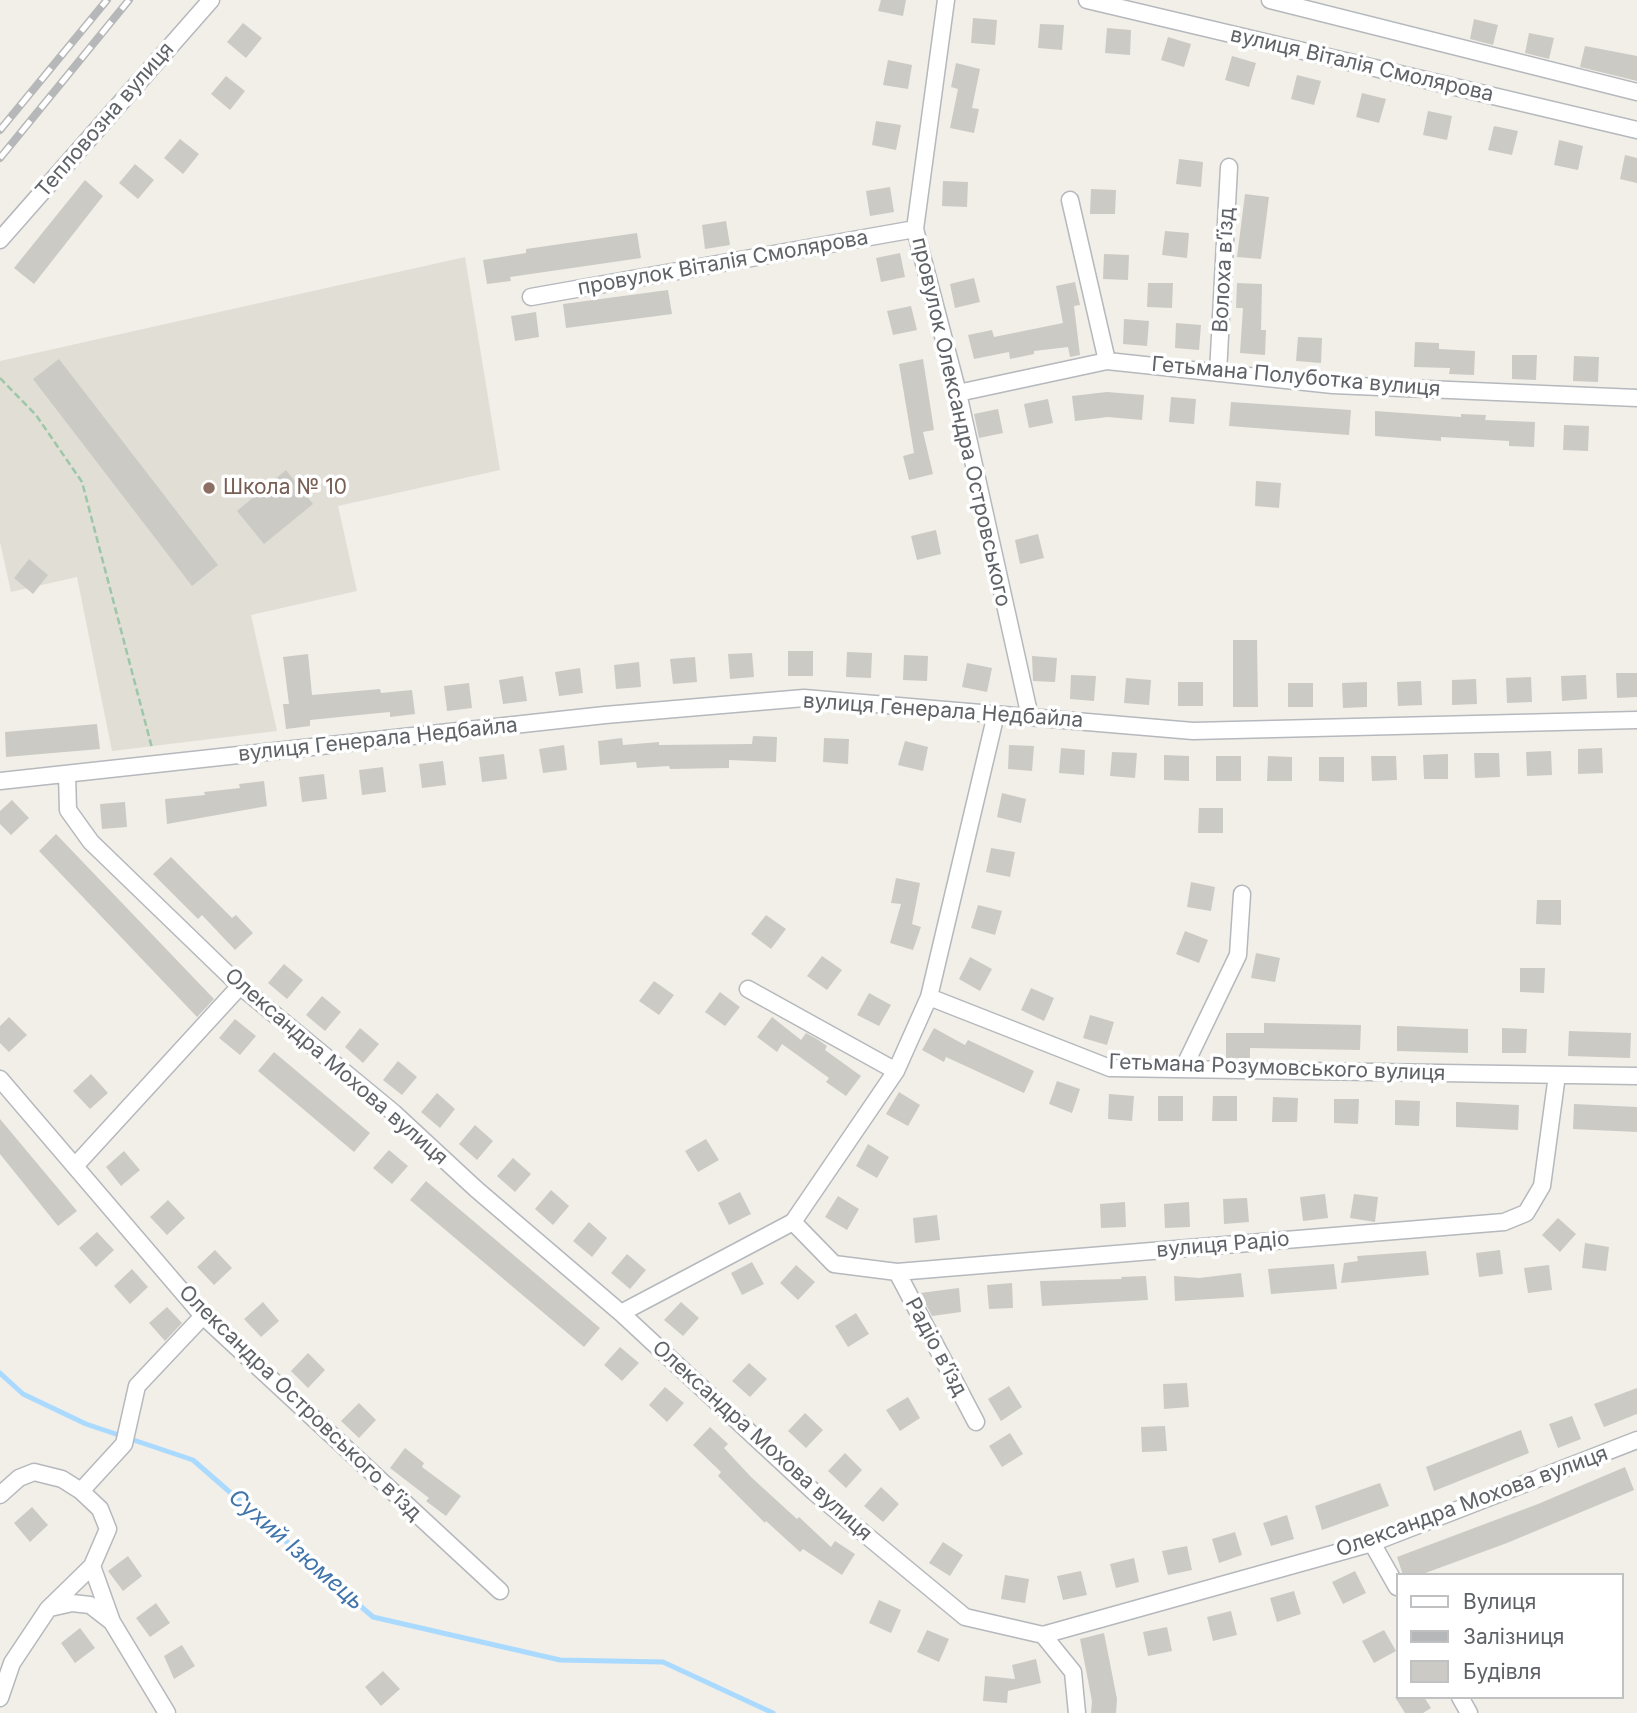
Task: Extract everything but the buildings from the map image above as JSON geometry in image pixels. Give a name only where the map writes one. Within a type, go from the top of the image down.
[{"type":"street","name":"Тепловозна вулиця","points":[[0,240],[211,0]]},
{"type":"street","name":"провулок Олександра Островського","points":[[946,0],[915,229],[958,393],[1030,717]]},
{"type":"street","name":"вулиця Віталія Смолярова","points":[[1087,0],[1637,130]]},
{"type":"street","name":"вулиця Віталія Смолярова","points":[[1280,1],[1637,92]]},
{"type":"street","name":"Волоха в’їзд","points":[[1218,373],[1229,167]]},
{"type":"street","points":[[1070,200],[1107,361]]},
{"type":"street","name":"провулок Віталія Смолярова","points":[[531,297],[915,229]]},
{"type":"street","name":"Гетьмана Полуботка вулиця","points":[[958,393],[1107,361],[1333,385],[1637,398]]},
{"type":"street","name":"вулиця Генерала Недбайла","points":[[0,781],[605,715],[804,698],[1193,731],[1637,720]]},
{"type":"street","points":[[621,1313],[793,1222],[897,1070],[929,997],[996,714]]},
{"type":"street","name":"Олександра Мохова вулиця","points":[[67,775],[68,810],[91,842],[240,986],[394,1113],[476,1189],[621,1313],[814,1492],[965,1617],[1043,1635],[1372,1543],[1637,1440]]},
{"type":"street","points":[[1183,1069],[1238,955],[1242,894]]},
{"type":"street","points":[[75,1166],[240,986]]},
{"type":"street","points":[[748,989],[897,1070]]},
{"type":"street","name":"Гетьмана Розумовського вулиця","points":[[929,997],[1110,1068],[1637,1076]]},
{"type":"street","name":"вулиця Радіо","points":[[793,1222],[834,1264],[897,1272],[1504,1222],[1525,1213],[1542,1186],[1557,1075]]},
{"type":"street","name":"Олександра Островського в’їзд","points":[[0,1079],[203,1316],[500,1591]]},
{"type":"street","name":"Радіо в’їзд","points":[[897,1272],[976,1422]]},
{"type":"street","points":[[81,1491],[125,1438],[137,1386],[203,1316]]},
{"type":"street","points":[[0,1495],[19,1478],[34,1472],[62,1479],[81,1491],[100,1509],[108,1529],[92,1566],[48,1609],[12,1663],[0,1698]]},
{"type":"street","points":[[1372,1543],[1396,1585]]},
{"type":"street","points":[[92,1566],[112,1622],[167,1713]]},
{"type":"street","points":[[48,1609],[72,1603],[90,1605],[112,1622]]},
{"type":"street","points":[[1043,1635],[1073,1672],[1077,1713]]},
{"type":"path","points":[[0,378],[36,415],[82,482],[157,765]]},
{"type":"shaded area","name":"Школа № 10","points":[[465,257],[500,470],[338,506],[357,591],[251,615],[277,731],[112,751],[77,577],[11,592],[0,542],[0,361]]},
{"type":"waterway","name":"Сухий Ізюмець","points":[[0,1373],[23,1394],[86,1424],[193,1460],[373,1617],[560,1660],[663,1662],[773,1713]]},
{"type":"railway","points":[[0,130],[107,0]]},
{"type":"railway","points":[[0,158],[129,0]]},
{"type":"place","name":"Школа № 10","points":[[209,488]]}]
